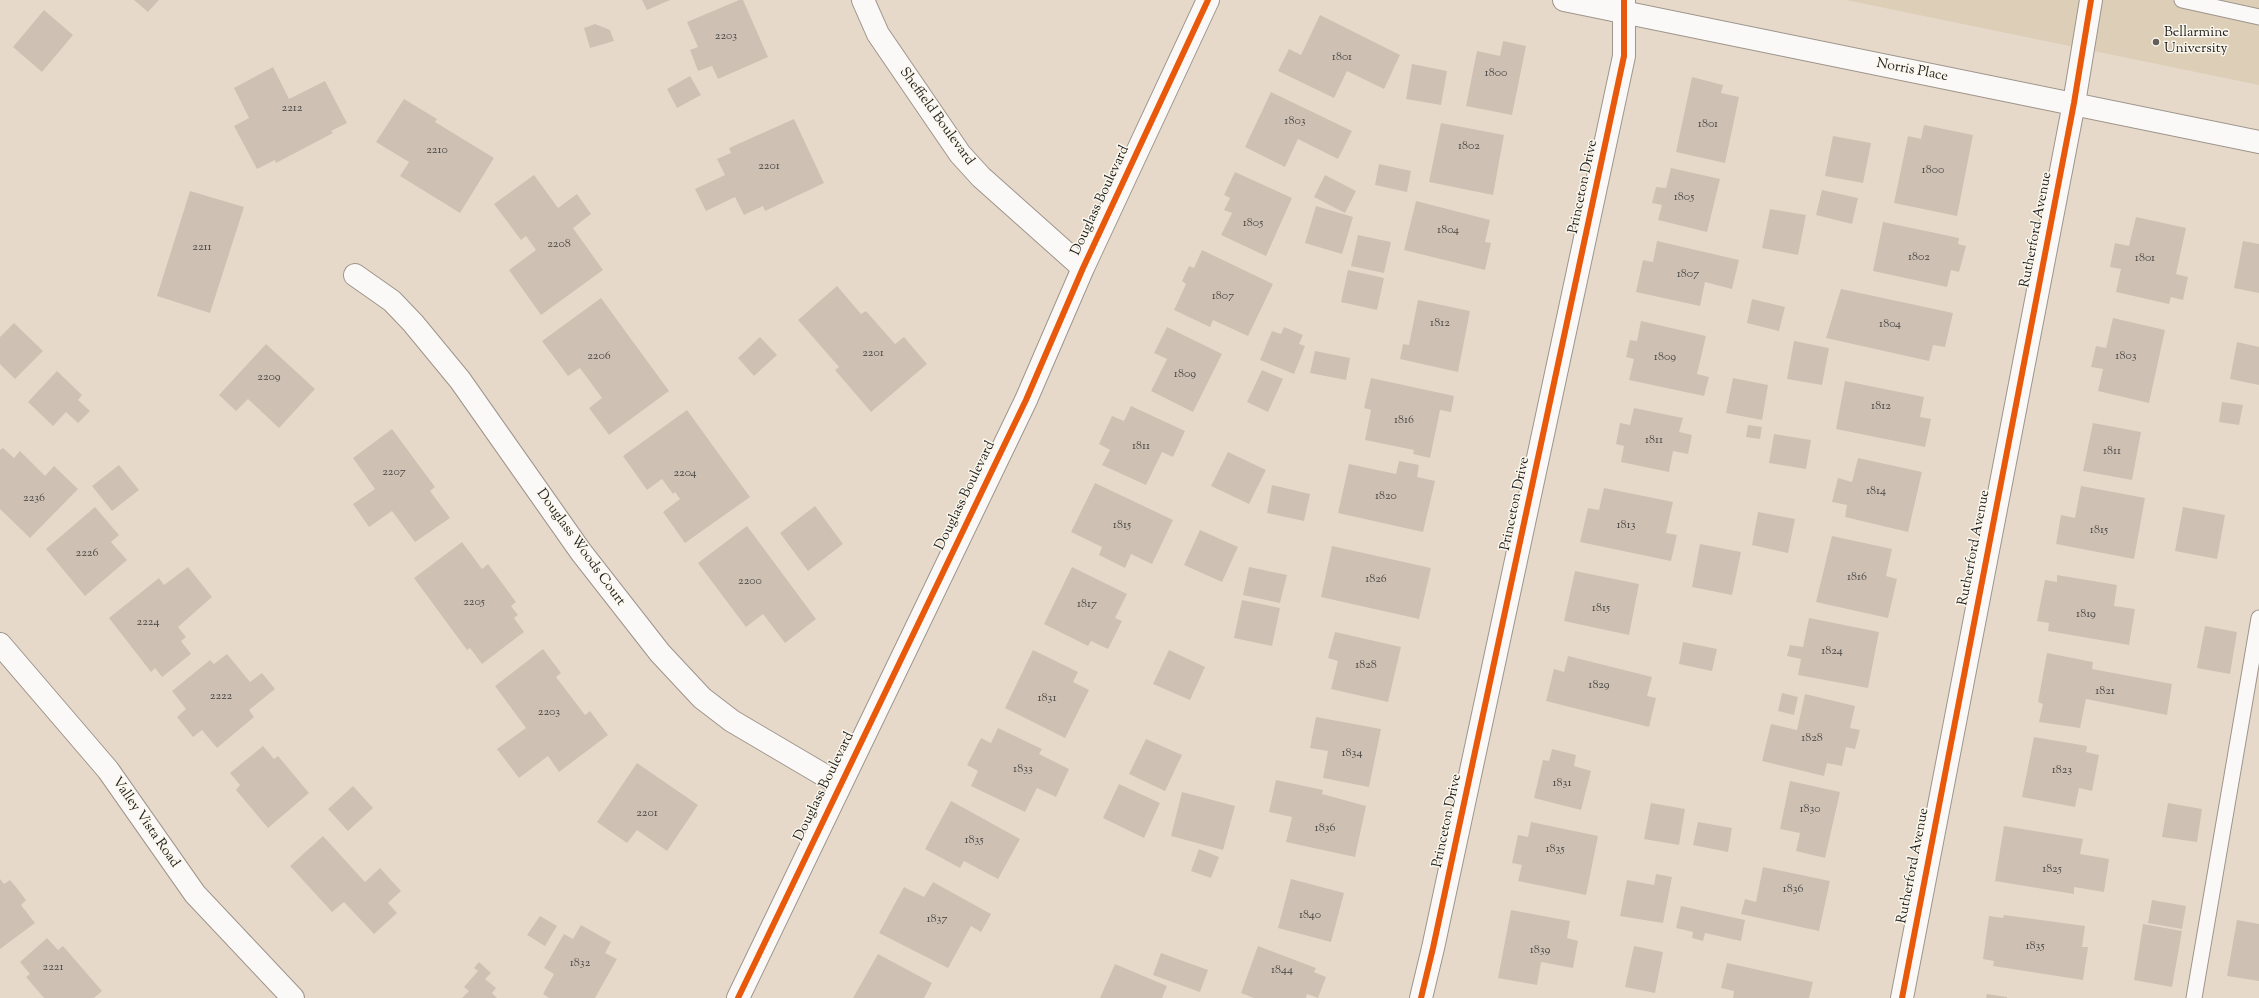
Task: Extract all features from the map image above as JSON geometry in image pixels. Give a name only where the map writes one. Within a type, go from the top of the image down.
[{"type":"street","name":"Sheffield Boulevard","points":[[862,0],[878,34],[960,154],[981,177],[1083,268]]},
{"type":"street","name":"Douglass Boulevard","points":[[738,998],[839,784],[1026,400],[1083,268],[1208,0]]},
{"type":"street","name":"Norris Place","points":[[1564,0],[1624,7],[2259,142]]},
{"type":"street","name":"Rutherford Avenue","points":[[1902,998],[2074,103],[2091,0]]},
{"type":"street","name":"Princeton Drive","points":[[1421,998],[1624,56],[1624,7]]},
{"type":"street","name":"Douglass Woods Court","points":[[355,275],[392,301],[413,323],[460,380],[581,552],[660,653],[702,698],[732,721],[839,784]]},
{"type":"street","name":"Valley Vista Road","points":[[0,644],[108,770],[194,894],[293,998]]},
{"type":"lane","points":[[2182,0],[2259,17]]},
{"type":"lane","points":[[2194,998],[2259,618]]},
{"type":"shaded area","name":"Bellarmine University","points":[[1846,0],[2259,0],[2259,85]]},
{"type":"building","points":[[134,0],[159,0],[148,12]]},
{"type":"building","points":[[642,0],[670,0],[647,10]]},
{"type":"building","points":[[739,0],[743,0],[768,57],[718,79],[712,66],[698,71],[690,50],[698,47],[687,22]]},
{"type":"building","points":[[44,10],[73,35],[42,72],[13,47]]},
{"type":"building","points":[[1320,15],[1400,55],[1384,89],[1347,71],[1334,98],[1278,71],[1289,49],[1301,55]]},
{"type":"building","points":[[595,24],[610,30],[614,41],[590,48],[584,28]]},
{"type":"building","points":[[1503,41],[1526,46],[1512,115],[1466,106],[1477,51],[1500,56]]},
{"type":"building","points":[[1412,64],[1447,71],[1441,105],[1406,99]]},
{"type":"building","points":[[273,67],[289,99],[325,81],[347,123],[331,131],[333,133],[276,163],[275,160],[257,169],[234,126],[249,118],[234,88]]},
{"type":"building","points":[[690,76],[701,95],[677,108],[667,89]]},
{"type":"building","points":[[1692,77],[1723,85],[1721,93],[1739,97],[1725,163],[1676,152]]},
{"type":"building","points":[[1271,92],[1352,131],[1338,159],[1298,139],[1285,167],[1245,147]]},
{"type":"building","points":[[404,99],[437,119],[435,122],[494,158],[460,213],[400,176],[409,162],[376,142]]},
{"type":"building","points":[[794,119],[824,183],[765,211],[763,206],[744,215],[735,197],[706,211],[695,189],[725,175],[717,159],[731,153],[729,148]]},
{"type":"building","points":[[1441,123],[1504,135],[1493,195],[1429,182]]},
{"type":"building","points":[[1924,125],[1973,135],[1957,216],[1894,203],[1908,136],[1921,139]]},
{"type":"building","points":[[1833,136],[1871,143],[1863,183],[1825,176]]},
{"type":"building","points":[[1379,164],[1411,171],[1407,192],[1375,185]]},
{"type":"building","points":[[1671,168],[1720,179],[1707,232],[1658,220],[1662,205],[1652,203],[1656,187],[1666,188]]},
{"type":"building","points":[[1235,172],[1292,198],[1266,256],[1221,235],[1232,213],[1224,210],[1230,198],[1224,195]]},
{"type":"building","points":[[534,175],[558,208],[577,194],[591,214],[573,228],[603,270],[541,315],[509,270],[536,250],[526,236],[521,240],[494,204]]},
{"type":"building","points":[[1325,175],[1356,191],[1345,213],[1314,197]]},
{"type":"building","points":[[1822,190],[1858,198],[1852,224],[1816,215]]},
{"type":"building","points":[[190,191],[244,207],[210,313],[157,296]]},
{"type":"building","points":[[1416,201],[1490,220],[1485,242],[1491,243],[1485,270],[1404,250]]},
{"type":"building","points":[[1316,206],[1353,217],[1342,254],[1305,243]]},
{"type":"building","points":[[1770,209],[1806,215],[1798,255],[1762,248]]},
{"type":"building","points":[[2136,217],[2186,228],[2176,274],[2188,277],[2183,300],[2171,297],[2169,304],[2116,292],[2121,269],[2110,267],[2115,243],[2129,246]]},
{"type":"building","points":[[1883,222],[1959,238],[1958,244],[1966,246],[1959,272],[1951,270],[1947,287],[1873,271]]},
{"type":"building","points":[[1358,235],[1391,242],[1384,273],[1351,266]]},
{"type":"building","points":[[1657,241],[1739,260],[1732,289],[1705,282],[1700,306],[1636,292],[1643,260],[1653,262]]},
{"type":"building","points":[[2243,241],[2259,244],[2259,293],[2234,288]]},
{"type":"building","points":[[1202,250],[1273,284],[1248,336],[1213,320],[1210,327],[1174,310],[1186,284],[1182,281],[1189,266],[1194,268]]},
{"type":"building","points":[[1348,270],[1384,278],[1377,310],[1341,302]]},
{"type":"building","points":[[837,286],[861,314],[866,311],[895,344],[904,337],[927,364],[871,412],[835,370],[839,367],[798,320]]},
{"type":"building","points":[[1841,289],[1953,313],[1945,347],[1933,345],[1929,361],[1826,338]]},
{"type":"building","points":[[601,298],[669,391],[609,435],[589,408],[602,398],[580,368],[568,376],[542,341]]},
{"type":"building","points":[[1752,299],[1785,307],[1779,331],[1747,323]]},
{"type":"building","points":[[1418,300],[1470,311],[1458,372],[1400,359],[1403,344],[1409,345]]},
{"type":"building","points":[[2113,318],[2165,330],[2149,403],[2098,391],[2103,369],[2091,367],[2096,346],[2106,348]]},
{"type":"building","points":[[1641,321],[1706,336],[1697,374],[1709,377],[1704,396],[1629,380],[1634,359],[1626,357],[1630,340],[1637,341]]},
{"type":"building","points":[[14,323],[43,351],[15,379],[0,364],[0,337]]},
{"type":"building","points":[[1167,327],[1222,354],[1193,412],[1151,391],[1167,359],[1154,353]]},
{"type":"building","points":[[1284,327],[1303,335],[1299,344],[1305,346],[1294,374],[1260,360],[1272,331],[1281,334]]},
{"type":"building","points":[[760,337],[777,355],[754,376],[738,358]]},
{"type":"building","points":[[1794,341],[1829,348],[1822,385],[1787,379]]},
{"type":"building","points":[[2237,342],[2259,347],[2259,385],[2230,379]]},
{"type":"building","points":[[266,344],[315,389],[279,428],[248,399],[236,411],[219,395]]},
{"type":"building","points":[[1315,351],[1350,358],[1346,380],[1310,373]]},
{"type":"building","points":[[1262,370],[1283,379],[1268,412],[1247,402]]},
{"type":"building","points":[[57,371],[82,395],[78,400],[90,411],[78,423],[66,412],[53,426],[28,402]]},
{"type":"building","points":[[1371,378],[1454,396],[1451,412],[1440,410],[1430,458],[1413,454],[1414,450],[1365,440],[1371,410],[1364,408]]},
{"type":"building","points":[[1733,378],[1768,385],[1762,420],[1726,413]]},
{"type":"building","points":[[1845,381],[1924,397],[1920,417],[1931,419],[1925,447],[1836,429]]},
{"type":"building","points":[[2222,402],[2243,405],[2239,425],[2219,422]]},
{"type":"building","points":[[1131,406],[1185,431],[1173,457],[1162,452],[1146,485],[1102,465],[1110,450],[1099,444],[1112,416],[1124,421]]},
{"type":"building","points":[[1634,408],[1683,418],[1679,432],[1692,435],[1688,454],[1673,451],[1669,472],[1621,462],[1624,446],[1616,444],[1620,423],[1630,425]]},
{"type":"building","points":[[687,410],[750,497],[685,543],[663,512],[680,499],[675,492],[673,494],[662,479],[647,490],[623,456]]},
{"type":"building","points":[[2093,423],[2141,432],[2132,480],[2083,471]]},
{"type":"building","points":[[1748,425],[1762,427],[1760,439],[1746,437]]},
{"type":"building","points":[[392,429],[435,487],[430,491],[450,518],[415,542],[392,511],[369,527],[353,504],[375,489],[353,458]]},
{"type":"building","points":[[1774,434],[1811,440],[1806,469],[1769,463]]},
{"type":"building","points":[[3,448],[14,458],[20,451],[45,476],[54,466],[78,489],[30,538],[0,509],[0,450]]},
{"type":"building","points":[[1228,452],[1266,470],[1249,504],[1211,486]]},
{"type":"building","points":[[1858,458],[1922,472],[1908,532],[1845,517],[1847,505],[1832,502],[1838,478],[1852,482]]},
{"type":"building","points":[[1399,461],[1419,465],[1417,477],[1435,481],[1423,532],[1338,513],[1349,464],[1396,474]]},
{"type":"building","points":[[119,465],[139,490],[112,511],[92,486]]},
{"type":"building","points":[[1095,483],[1173,520],[1152,564],[1131,554],[1125,568],[1099,555],[1102,547],[1071,532]]},
{"type":"building","points":[[1272,485],[1310,494],[1304,521],[1267,513]]},
{"type":"building","points":[[2081,486],[2145,498],[2134,559],[2056,544],[2061,515],[2075,518]]},
{"type":"building","points":[[1604,488],[1673,502],[1666,533],[1677,535],[1671,561],[1580,542],[1588,508],[1599,510]]},
{"type":"building","points":[[815,506],[843,544],[808,571],[780,533]]},
{"type":"building","points":[[95,507],[119,535],[111,542],[127,560],[85,596],[46,549]]},
{"type":"building","points":[[2183,507],[2225,515],[2217,559],[2175,551]]},
{"type":"building","points":[[1758,512],[1795,519],[1788,553],[1752,545]]},
{"type":"building","points":[[747,526],[816,619],[785,643],[763,614],[746,627],[698,563]]},
{"type":"building","points":[[1200,530],[1238,547],[1222,582],[1184,565]]},
{"type":"building","points":[[1832,536],[1892,549],[1886,576],[1897,579],[1888,618],[1816,602]]},
{"type":"building","points":[[462,542],[482,569],[488,564],[516,602],[511,606],[518,615],[514,618],[524,632],[482,664],[470,648],[467,650],[414,578]]},
{"type":"building","points":[[1700,544],[1741,552],[1732,595],[1692,587]]},
{"type":"building","points":[[1332,546],[1431,568],[1419,619],[1321,597]]},
{"type":"building","points":[[188,567],[212,597],[178,627],[186,637],[181,641],[191,654],[162,677],[155,668],[151,672],[109,618],[159,578],[164,585]]},
{"type":"building","points":[[1072,567],[1127,594],[1115,618],[1122,621],[1108,649],[1091,641],[1088,646],[1044,624]]},
{"type":"building","points":[[1249,567],[1287,575],[1280,603],[1243,595]]},
{"type":"building","points":[[1575,571],[1639,584],[1629,635],[1564,621]]},
{"type":"building","points":[[2057,575],[2117,585],[2114,606],[2135,609],[2129,645],[2048,631],[2049,623],[2037,621],[2045,580],[2057,582]]},
{"type":"building","points":[[1242,600],[1280,608],[1272,646],[1234,638]]},
{"type":"building","points":[[1809,618],[1879,632],[1868,688],[1798,675],[1801,659],[1787,656],[1790,645],[1803,647]]},
{"type":"building","points":[[2205,626],[2237,632],[2230,674],[2197,668]]},
{"type":"building","points":[[1335,632],[1401,647],[1388,702],[1331,689],[1338,661],[1328,658]]},
{"type":"building","points":[[1683,642],[1717,649],[1712,671],[1679,664]]},
{"type":"building","points":[[543,649],[561,673],[556,677],[585,715],[590,711],[608,735],[559,772],[548,756],[519,778],[497,749],[526,728],[495,686]]},
{"type":"building","points":[[1033,650],[1078,672],[1073,682],[1089,690],[1065,738],[1005,708]]},
{"type":"building","points":[[1169,650],[1205,667],[1190,700],[1153,684]]},
{"type":"building","points":[[2047,653],[2093,662],[2092,669],[2172,684],[2167,715],[2086,699],[2080,728],[2039,722],[2043,704],[2038,702]]},
{"type":"building","points":[[227,654],[250,682],[262,673],[275,689],[249,710],[254,717],[217,748],[202,730],[193,737],[177,717],[186,709],[172,691],[210,660],[214,664]]},
{"type":"building","points":[[1568,656],[1652,677],[1647,696],[1656,698],[1649,727],[1546,701],[1554,669],[1564,672]]},
{"type":"building","points":[[1782,693],[1798,697],[1794,715],[1778,711]]},
{"type":"building","points":[[1805,694],[1855,706],[1850,728],[1860,730],[1855,749],[1846,747],[1842,766],[1827,763],[1824,776],[1762,761],[1771,724],[1797,730]]},
{"type":"building","points":[[1316,717],[1381,729],[1369,787],[1323,778],[1328,751],[1310,748]]},
{"type":"building","points":[[998,728],[1042,749],[1039,754],[1069,769],[1056,797],[1037,788],[1025,812],[971,786],[978,771],[967,765],[981,738],[991,743]]},
{"type":"building","points":[[2034,737],[2087,746],[2086,752],[2099,755],[2092,791],[2079,788],[2075,807],[2022,797]]},
{"type":"building","points":[[1146,739],[1182,755],[1165,791],[1129,774]]},
{"type":"building","points":[[263,746],[274,759],[278,756],[309,793],[268,828],[236,790],[240,785],[230,773]]},
{"type":"building","points":[[1552,749],[1576,755],[1574,766],[1591,771],[1581,810],[1534,798],[1543,760],[1549,761]]},
{"type":"building","points":[[637,763],[698,805],[667,851],[637,830],[627,843],[597,822]]},
{"type":"building","points":[[1276,780],[1323,790],[1322,794],[1366,806],[1355,857],[1286,842],[1292,817],[1269,812]]},
{"type":"building","points":[[1790,781],[1840,792],[1825,858],[1796,851],[1800,833],[1780,829]]},
{"type":"building","points":[[1119,784],[1160,803],[1144,838],[1103,818]]},
{"type":"building","points":[[353,786],[373,808],[348,831],[328,809]]},
{"type":"building","points":[[1182,792],[1235,806],[1223,850],[1171,836]]},
{"type":"building","points":[[951,801],[1020,839],[998,879],[964,861],[960,868],[925,849]]},
{"type":"building","points":[[1651,803],[1685,809],[1679,845],[1644,839]]},
{"type":"building","points":[[2168,803],[2202,809],[2197,842],[2162,837]]},
{"type":"building","points":[[1531,822],[1598,836],[1586,895],[1518,881],[1522,865],[1512,863],[1518,835],[1528,837]]},
{"type":"building","points":[[1698,822],[1732,828],[1728,852],[1693,845]]},
{"type":"building","points":[[2004,826],[2083,839],[2080,854],[2109,859],[2104,892],[2074,887],[2074,894],[1995,881]]},
{"type":"building","points":[[323,836],[365,882],[380,868],[401,891],[388,903],[397,913],[374,934],[344,902],[332,912],[290,866]]},
{"type":"building","points":[[1199,849],[1219,857],[1211,878],[1191,871]]},
{"type":"building","points":[[1763,867],[1830,881],[1819,931],[1741,914],[1745,899],[1756,902]]},
{"type":"building","points":[[1656,874],[1672,877],[1663,923],[1620,916],[1627,880],[1654,885]]},
{"type":"building","points":[[0,879],[4,884],[10,880],[16,887],[26,900],[21,905],[35,923],[0,949]]},
{"type":"building","points":[[1291,879],[1344,893],[1331,942],[1278,928]]},
{"type":"building","points":[[933,882],[991,914],[981,932],[971,926],[948,968],[879,933],[904,887],[924,897]]},
{"type":"building","points":[[2152,900],[2186,906],[2182,929],[2148,923]]},
{"type":"building","points":[[1681,906],[1745,920],[1741,941],[1705,933],[1703,941],[1692,938],[1693,932],[1676,928]]},
{"type":"building","points":[[1511,910],[1570,921],[1567,938],[1578,941],[1573,968],[1541,962],[1537,985],[1498,978]]},
{"type":"building","points":[[2004,915],[2085,926],[2082,947],[2088,947],[2083,980],[1993,966],[1994,961],[1983,959],[1989,916],[2003,918]]},
{"type":"building","points":[[540,916],[557,926],[545,946],[527,935]]},
{"type":"building","points":[[2237,920],[2259,924],[2259,981],[2227,976]]},
{"type":"building","points":[[2143,924],[2182,931],[2172,987],[2134,980]]},
{"type":"building","points":[[581,925],[611,942],[605,953],[617,959],[595,998],[549,998],[543,994],[554,974],[544,968],[564,934],[573,939]]},
{"type":"building","points":[[47,938],[58,950],[63,946],[102,991],[94,998],[44,998],[26,977],[30,974],[20,962]]},
{"type":"building","points":[[1258,946],[1316,968],[1314,972],[1326,977],[1318,998],[1307,994],[1306,998],[1254,998],[1241,993]]},
{"type":"building","points":[[1634,946],[1663,952],[1655,993],[1625,987]]},
{"type":"building","points":[[1161,953],[1208,970],[1200,992],[1153,975]]},
{"type":"building","points":[[878,954],[932,983],[924,998],[853,998]]},
{"type":"building","points":[[479,962],[491,973],[485,979],[496,988],[492,993],[497,998],[462,998],[469,991],[464,987],[478,971],[474,968]]},
{"type":"building","points":[[1727,963],[1813,982],[1809,998],[1733,998],[1734,991],[1721,988]]},
{"type":"building","points":[[1115,964],[1167,986],[1162,998],[1100,998]]},
{"type":"building","points":[[1987,994],[2007,997],[2007,998],[1986,998]]},
{"type":"cycle path","points":[[738,998],[1026,400],[1083,268],[1208,0]]},
{"type":"cycle path","points":[[1421,998],[1624,56],[1624,0]]},
{"type":"cycle path","points":[[1902,998],[2074,103],[2091,0]]},
{"type":"place","name":"Bellarmine University","points":[[2156,42]]}]
